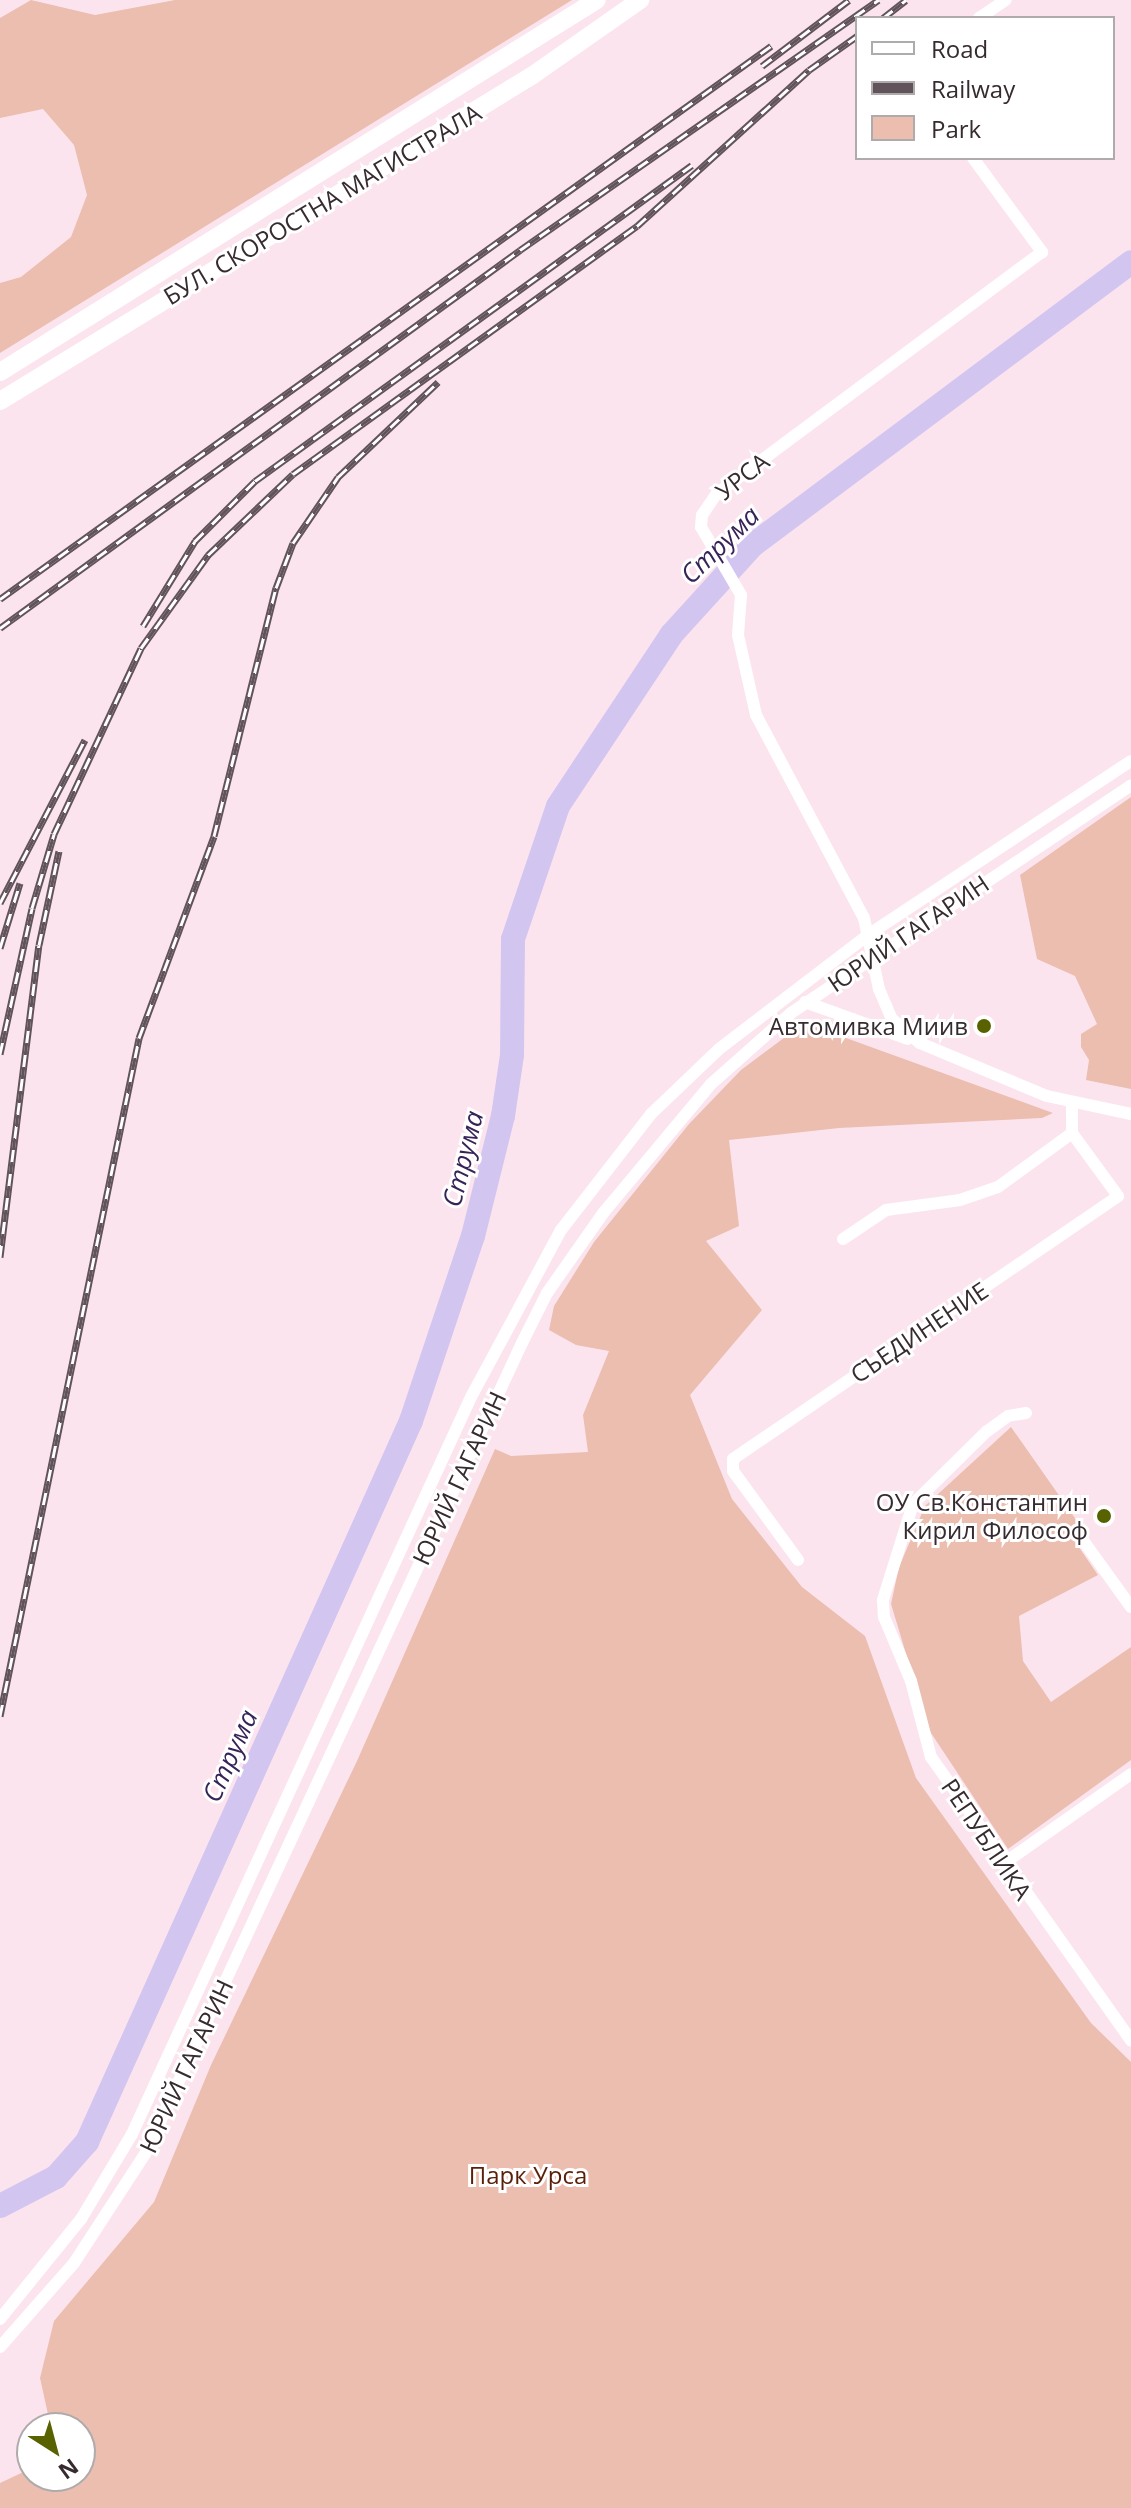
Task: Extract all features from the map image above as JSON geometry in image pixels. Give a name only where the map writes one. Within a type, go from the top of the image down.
[{"type":"highway","name":"БУЛ. СКОРОСТНА МАГИСТРАЛА","points":[[0,372],[450,96],[597,0]]},
{"type":"highway","name":"БУЛ. СКОРОСТНА МАГИСТРАЛА","points":[[0,401],[533,75],[640,0]]},
{"type":"street","points":[[982,16],[1006,0]]},
{"type":"street","name":"УРСА","points":[[920,1043],[892,1019],[871,957],[864,918],[756,715],[738,635],[741,595],[736,580],[701,527],[702,515],[717,493],[1042,252],[974,160]]},
{"type":"street","name":"ЮРИЙ ГАГАРИН","points":[[0,2319],[81,2219],[162,2076],[431,1482],[554,1241],[619,1153],[684,1080],[868,935],[1131,761]]},
{"type":"street","name":"ЮРИЙ ГАГАРИН","points":[[0,2347],[74,2263],[145,2154],[547,1293],[672,1127],[711,1084],[805,1002],[1131,785]]},
{"type":"street","points":[[805,1002],[920,1043],[1072,1104],[1131,1114]]},
{"type":"street","points":[[843,1239],[886,1210],[960,1200],[998,1187],[1072,1133],[1072,1104]]},
{"type":"street","name":"СЪЕДИНЕНИЕ","points":[[798,1560],[733,1471],[733,1459],[1124,1197],[1072,1133]]},
{"type":"street","name":"РЕПУБЛИКА","points":[[1026,1413],[1008,1416],[987,1431],[913,1504],[883,1600],[884,1617],[911,1681],[931,1757],[1003,1864],[1131,2040]]},
{"type":"street","points":[[1082,1539],[1131,1607]]},
{"type":"street","points":[[1003,1864],[1131,1774]]},
{"type":"green space","points":[[31,0],[95,15],[175,0],[572,0],[0,353],[0,283],[21,277],[71,237],[87,195],[74,145],[43,109],[0,118],[0,18]]},
{"type":"green space","points":[[1131,797],[1131,1089],[1086,1080],[1089,1060],[1081,1047],[1081,1034],[1097,1024],[1075,976],[1037,959],[1020,875]]},
{"type":"green space","name":"Парк Урса","points":[[813,1026],[1053,1113],[1042,1118],[839,1128],[729,1140],[739,1226],[706,1241],[762,1310],[690,1395],[732,1499],[802,1587],[865,1636],[916,1778],[1091,2023],[1131,2062],[1131,2508],[0,2508],[0,2483],[16,2476],[16,2492],[96,2492],[96,2412],[47,2412],[40,2378],[54,2321],[154,2202],[211,2065],[357,1761],[495,1449],[511,1456],[588,1452],[583,1415],[609,1351],[576,1345],[549,1330],[554,1306],[594,1242],[689,1124],[741,1070],[796,1029]]},
{"type":"green space","points":[[1011,1427],[1084,1531],[1074,1540],[1098,1575],[1019,1616],[1023,1661],[1051,1702],[1131,1647],[1131,1760],[1008,1849],[929,1730],[891,1604],[899,1567],[925,1506]]},
{"type":"waterway","name":"Струма","points":[[0,2206],[56,2177],[87,2142],[411,1421],[473,1236],[503,1116],[512,1055],[513,939],[558,806],[671,635],[753,545],[1131,262]]},
{"type":"railway","points":[[762,66],[849,0]]},
{"type":"railway","points":[[855,16],[878,0]]},
{"type":"railway","points":[[886,16],[906,0]]},
{"type":"railway","points":[[0,628],[520,250],[855,16]]},
{"type":"railway","points":[[0,1054],[32,908],[54,834],[141,648],[208,555],[293,474],[637,226],[809,70],[855,37]]},
{"type":"railway","points":[[0,599],[771,46]]},
{"type":"railway","points":[[143,626],[195,541],[255,481],[692,165]]},
{"type":"railway","points":[[0,1716],[139,1038],[214,836],[276,588],[293,543],[338,477],[438,382]]},
{"type":"railway","points":[[0,903],[85,740]]},
{"type":"railway","points":[[0,1257],[39,945],[59,851]]},
{"type":"railway","points":[[0,948],[20,883]]},
{"type":"place","name":"Автомивка Миив","points":[[984,1026]]},
{"type":"place","name":"ОУ Св.Константин Кирил Философ","points":[[1104,1516]]}]
